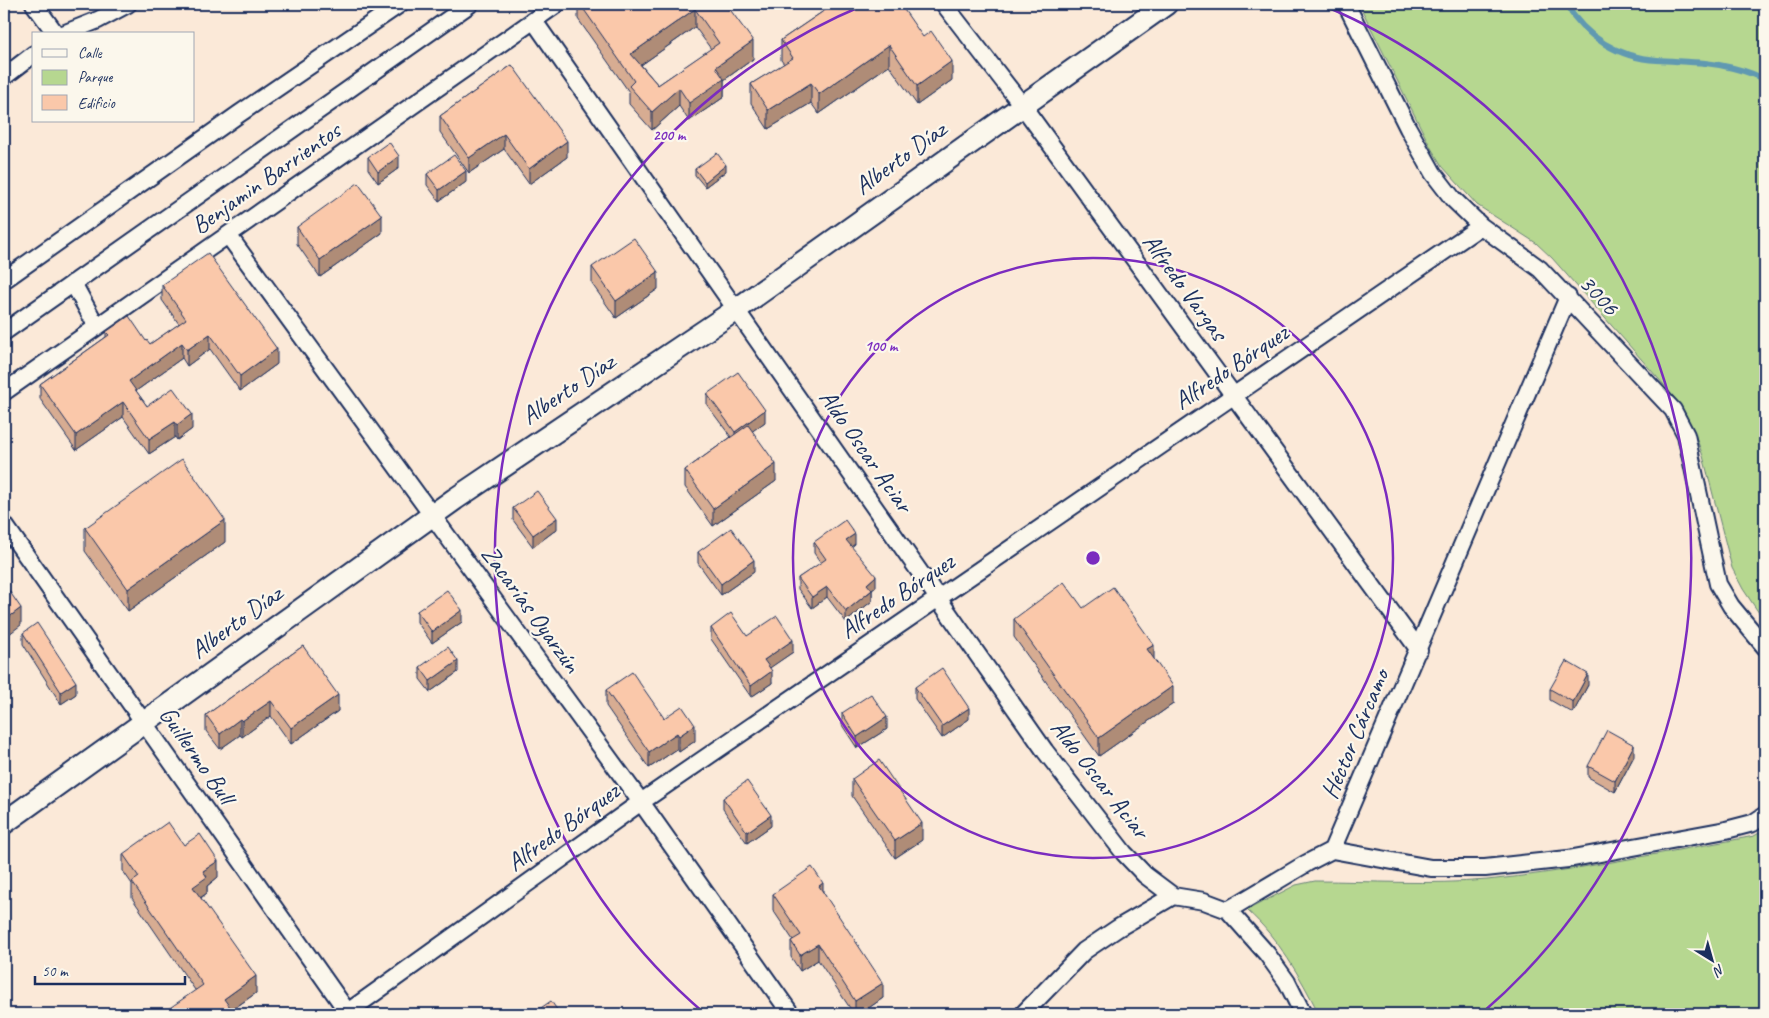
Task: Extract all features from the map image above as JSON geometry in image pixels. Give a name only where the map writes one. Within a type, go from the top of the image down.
[{"type":"street","points":[[34,4],[55,32]]},
{"type":"street","points":[[68,32],[98,20],[128,4]]},
{"type":"street","points":[[4,280],[239,114],[400,4]]},
{"type":"street","name":"Benjamin Barrientos","points":[[4,332],[470,4]]},
{"type":"street","name":"Benjamin Barrientos","points":[[4,392],[557,4]]},
{"type":"street","name":"Alfredo Vargas","points":[[944,4],[1022,105],[1419,650]]},
{"type":"street","name":"Alberto Díaz","points":[[4,823],[432,516],[737,309],[1166,4]]},
{"type":"street","name":"3006","points":[[1346,4],[1408,128],[1433,173],[1453,199],[1481,226],[1540,269],[1673,410],[1686,435],[1718,584],[1731,606],[1765,647]]},
{"type":"street","name":"Aldo Oscar Aciar","points":[[534,20],[1045,751],[1124,854],[1145,875],[1173,896]]},
{"type":"street","points":[[4,77],[32,56]]},
{"type":"street","name":"Alfredo Bórquez","points":[[347,1014],[641,802],[1481,226]]},
{"type":"street","name":"Zacarías Oyarzún","points":[[228,235],[641,802],[791,1014]]},
{"type":"street","points":[[73,283],[97,327]]},
{"type":"street","name":"Héctor Cárcamo","points":[[1332,850],[1419,650],[1568,297]]},
{"type":"street","name":"Guillermo Bull","points":[[4,524],[347,1014]]},
{"type":"street","points":[[1228,910],[1332,850],[1431,868],[1485,868],[1568,859],[1726,830],[1753,823],[1765,815]]},
{"type":"street","points":[[1023,1014],[1084,952],[1118,928],[1173,896],[1204,902],[1228,910],[1267,954],[1287,982],[1303,1014]]},
{"type":"green space","points":[[1359,4],[1765,4],[1765,622],[1743,589],[1732,568],[1703,456],[1693,429],[1680,405],[1552,258],[1536,243],[1477,205],[1442,166],[1431,148]]},
{"type":"green space","points":[[1765,830],[1765,1014],[1319,1014],[1279,946],[1259,921],[1247,910],[1296,885],[1315,881],[1444,882],[1517,877],[1608,863],[1728,841],[1754,836]]},
{"type":"building","points":[[580,4],[726,4],[753,41],[716,67],[724,79],[689,103],[679,88],[652,112],[629,86],[634,81]],"holes":[[[695,9],[719,43],[658,85],[631,54]]]},
{"type":"building","points":[[834,4],[900,4],[923,37],[931,31],[952,61],[917,86],[889,45],[819,94],[811,83],[768,110],[751,84],[793,58],[781,40]]},
{"type":"building","points":[[512,65],[567,141],[529,169],[504,134],[469,158],[440,116]]},
{"type":"building","points":[[389,142],[399,156],[378,172],[368,157]]},
{"type":"building","points":[[717,153],[726,165],[705,182],[695,169]]},
{"type":"building","points":[[454,155],[466,171],[439,190],[427,174]]},
{"type":"building","points":[[358,183],[382,216],[320,260],[297,227]]},
{"type":"building","points":[[634,238],[658,272],[616,301],[592,267]]},
{"type":"building","points":[[208,253],[277,349],[240,376],[210,334],[187,350],[182,343],[129,381],[147,406],[173,388],[192,414],[177,425],[175,422],[149,439],[123,402],[76,435],[40,384],[109,335],[106,332],[129,316],[150,344],[186,319],[162,285]]},
{"type":"building","points":[[738,372],[765,410],[735,432],[707,394]]},
{"type":"building","points":[[748,425],[776,464],[713,509],[685,470]]},
{"type":"building","points":[[182,459],[225,520],[128,589],[85,528]]},
{"type":"building","points":[[537,491],[557,518],[533,535],[513,508]]},
{"type":"building","points":[[845,520],[855,534],[846,540],[876,576],[867,584],[872,590],[846,611],[827,587],[812,597],[798,578],[826,559],[814,542]]},
{"type":"building","points":[[731,528],[754,560],[721,584],[698,552]]},
{"type":"building","points":[[1064,582],[1083,608],[1113,587],[1154,645],[1147,649],[1173,686],[1099,738],[1014,619]]},
{"type":"building","points":[[4,586],[21,608],[4,621]]},
{"type":"building","points":[[447,590],[462,610],[432,632],[417,611]]},
{"type":"building","points":[[731,613],[747,636],[777,616],[793,640],[764,660],[772,671],[751,686],[711,628]]},
{"type":"building","points":[[37,623],[76,682],[61,692],[23,633]]},
{"type":"building","points":[[303,646],[338,695],[291,728],[271,701],[242,721],[240,719],[220,734],[206,715]]},
{"type":"building","points":[[448,647],[458,661],[430,681],[420,667]]},
{"type":"building","points":[[1566,661],[1588,674],[1573,702],[1550,689]]},
{"type":"building","points":[[942,668],[969,708],[942,726],[915,687]]},
{"type":"building","points":[[632,672],[664,718],[682,706],[695,725],[679,736],[677,733],[649,752],[606,690]]},
{"type":"building","points":[[871,694],[887,717],[857,737],[842,713]]},
{"type":"building","points":[[1607,730],[1634,745],[1615,781],[1588,766]]},
{"type":"building","points":[[879,760],[922,823],[895,841],[852,779]]},
{"type":"building","points":[[747,781],[771,815],[747,832],[723,798]]},
{"type":"building","points":[[168,822],[184,845],[200,834],[218,861],[203,871],[207,877],[193,887],[256,976],[224,999],[235,1014],[161,1014],[203,985],[132,882],[139,877],[123,854]]},
{"type":"building","points":[[812,867],[823,883],[819,886],[883,983],[855,1001],[818,944],[800,955],[791,941],[801,935],[773,894]]},
{"type":"building","points":[[551,1001],[560,1014],[532,1014]]},
{"type":"waterway","points":[[1566,4],[1574,16],[1593,36],[1604,44],[1629,55],[1657,60],[1723,66],[1750,73],[1765,80]]}]
